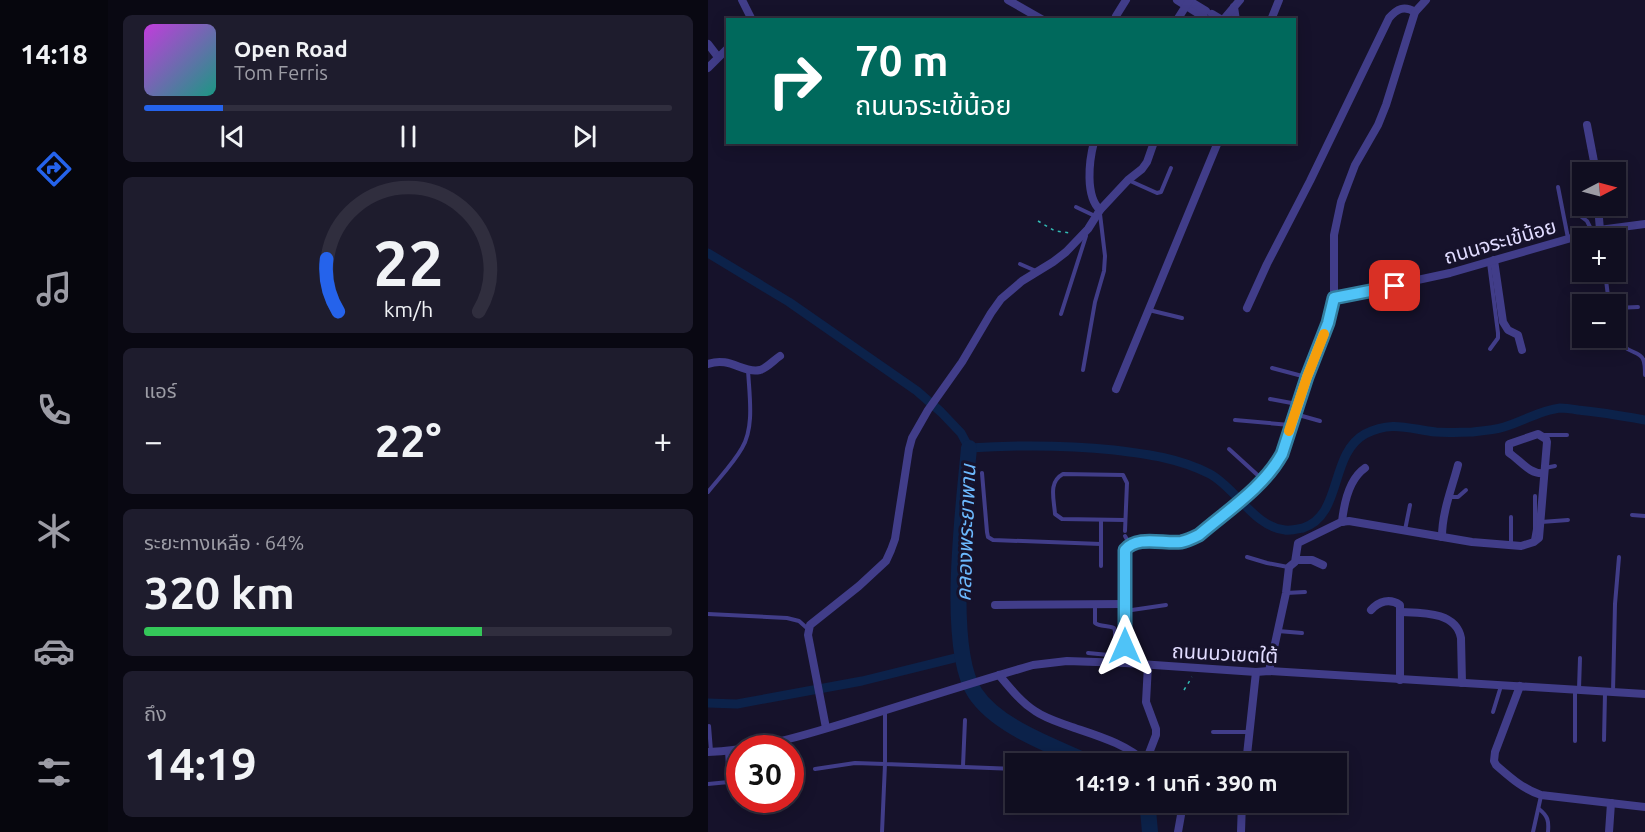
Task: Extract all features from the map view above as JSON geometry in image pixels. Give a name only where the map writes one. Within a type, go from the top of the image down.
[{"type":"street","points":[[742,0],[751,18]]},
{"type":"street","points":[[1008,0],[1040,18]]},
{"type":"street","points":[[1116,16],[1126,0]]},
{"type":"street","points":[[1177,0],[1188,2],[1217,18]]},
{"type":"street","points":[[1272,18],[1279,0]]},
{"type":"street","points":[[1125,663],[1127,537],[1138,542],[1186,541],[1199,535],[1263,481],[1282,454],[1294,414],[1328,323],[1334,298],[1334,235],[1341,202],[1355,165],[1366,142],[1378,125],[1386,105],[1414,12],[1426,0]]},
{"type":"street","points":[[1178,18],[1188,2]]},
{"type":"street","points":[[1224,18],[1237,4]]},
{"type":"street","points":[[1246,308],[1389,18],[1395,11],[1403,8],[1409,8],[1414,12]]},
{"type":"street","points":[[708,44],[718,57]]},
{"type":"street","points":[[708,68],[726,50]]},
{"type":"street","points":[[1587,125],[1594,162]]},
{"type":"street","points":[[1094,144],[1090,171],[1091,189],[1098,213]]},
{"type":"street","points":[[826,728],[808,629],[886,561],[895,538],[912,438],[1001,300],[1022,281],[1066,252],[1128,180],[1142,169],[1154,144]]},
{"type":"street","points":[[1116,389],[1217,144]]},
{"type":"street","name":"ถนนจระเข้น้อย","points":[[1624,228],[1645,224]]},
{"type":"street","name":"ถนนจระเข้น้อย","points":[[1334,298],[1421,279],[1572,237]]},
{"type":"street","points":[[1491,261],[1503,322],[1508,330],[1518,335],[1522,350]]},
{"type":"street","points":[[708,364],[721,361],[753,370],[763,369],[780,356]]},
{"type":"street","points":[[1269,671],[1289,567],[1296,560],[1298,543],[1342,522],[1356,522],[1472,542],[1521,546],[1532,543],[1539,538],[1547,442],[1538,434],[1509,444],[1509,453],[1523,466],[1539,474],[1544,471]]},
{"type":"street","points":[[1442,537],[1442,526],[1458,465]]},
{"type":"street","points":[[1342,522],[1344,506],[1354,480],[1365,468]]},
{"type":"street","points":[[1296,560],[1323,565]]},
{"type":"street","points":[[1371,610],[1381,602],[1395,602],[1400,605],[1400,680]]},
{"type":"street","points":[[995,605],[1095,605],[1125,608]]},
{"type":"street","points":[[1400,612],[1430,613],[1456,625],[1461,638],[1462,683]]},
{"type":"street","name":"ถนนนวเขตใต้","points":[[801,735],[995,676],[1051,662],[1125,663],[1645,694]]},
{"type":"street","points":[[1148,665],[1146,702],[1156,729],[1150,753]]},
{"type":"street","points":[[1247,753],[1257,672]]},
{"type":"street","points":[[995,676],[1036,712],[1114,741],[1136,753]]},
{"type":"street","points":[[1520,686],[1495,752],[1496,765],[1519,786],[1541,795],[1645,807]]},
{"type":"street","name":"ถนนนวเขตใต้","points":[[709,752],[726,750]]},
{"type":"street","points":[[1609,832],[1611,803]]},
{"type":"street","points":[[1178,832],[1181,813]]},
{"type":"street","points":[[1241,832],[1242,813]]},
{"type":"lane","points":[[1128,180],[1157,193],[1161,192],[1171,168]]},
{"type":"lane","points":[[1558,187],[1568,238]]},
{"type":"lane","points":[[1076,207],[1098,213],[1105,256],[1104,271],[1095,302],[1083,370]]},
{"type":"lane","points":[[1580,216],[1593,228]]},
{"type":"lane","points":[[1061,314],[1085,232]]},
{"type":"lane","points":[[1490,349],[1498,338],[1491,261]]},
{"type":"lane","points":[[1020,264],[1037,272]]},
{"type":"lane","points":[[1626,307],[1638,306]]},
{"type":"lane","points":[[1148,310],[1182,318]]},
{"type":"lane","points":[[1624,348],[1644,359],[1645,375]]},
{"type":"lane","points":[[1272,368],[1307,377]]},
{"type":"lane","points":[[708,492],[743,447],[748,432],[748,369]]},
{"type":"lane","points":[[1270,399],[1298,405]]},
{"type":"lane","points":[[1294,414],[1320,421]]},
{"type":"lane","points":[[1235,420],[1291,425]]},
{"type":"lane","points":[[1541,435],[1568,435]]},
{"type":"lane","points":[[1229,449],[1263,481]]},
{"type":"lane","points":[[1544,471],[1555,466]]},
{"type":"lane","points":[[982,473],[987,532],[988,537],[993,540],[1101,543]]},
{"type":"lane","points":[[1125,520],[1058,518],[1055,514],[1054,481],[1063,474],[1123,475],[1127,483],[1125,520],[1127,537]]},
{"type":"lane","points":[[1449,497],[1458,497],[1466,490]]},
{"type":"lane","points":[[1532,543],[1535,536],[1535,496]]},
{"type":"lane","points":[[1404,530],[1410,505]]},
{"type":"lane","points":[[1632,515],[1645,516]]},
{"type":"lane","points":[[1511,516],[1511,545]]},
{"type":"lane","points":[[1540,522],[1568,520]]},
{"type":"lane","points":[[1101,521],[1101,566]]},
{"type":"lane","points":[[1247,557],[1289,567]]},
{"type":"lane","points":[[1604,740],[1619,557]]},
{"type":"lane","points":[[1286,592],[1305,592]]},
{"type":"lane","points":[[1088,653],[1109,654],[1115,650],[1114,628],[1095,623],[1095,605]]},
{"type":"lane","points":[[1125,608],[1166,605]]},
{"type":"lane","points":[[708,614],[786,618],[799,621],[808,629]]},
{"type":"lane","points":[[1277,631],[1302,633]]},
{"type":"lane","points":[[1575,741],[1580,658]]},
{"type":"lane","points":[[1493,712],[1502,685]]},
{"type":"lane","points":[[882,832],[885,710]]},
{"type":"lane","points":[[963,766],[964,720]]},
{"type":"lane","points":[[709,752],[710,726]]},
{"type":"lane","points":[[1213,732],[1250,732]]},
{"type":"lane","points":[[815,769],[855,763],[1005,768]]},
{"type":"lane","points":[[708,784],[726,782]]},
{"type":"lane","points":[[1533,832],[1541,795]]},
{"type":"lane","points":[[1539,809],[1548,820],[1548,832]]},
{"type":"path","points":[[1038,221],[1055,231],[1085,232]]},
{"type":"path","points":[[1184,690],[1197,668]]},
{"type":"waterway","points":[[708,253],[789,302],[917,391],[961,433],[969,448],[1077,447],[1139,453],[1175,460],[1210,474],[1264,522],[1285,530],[1303,528],[1316,521],[1331,498],[1340,469],[1354,443],[1365,434],[1384,427],[1441,432],[1484,431],[1504,427],[1560,408],[1645,420]]},
{"type":"waterway","name":"คลองพระยาพาน","points":[[969,448],[959,575],[961,643],[966,672],[975,693],[998,716],[1029,735],[1067,753]]},
{"type":"waterway","points":[[708,703],[737,704],[862,681],[963,656]]},
{"type":"waterway","name":"คลองพระยาพาน","points":[[1148,813],[1150,832]]},
{"type":"slow traffic","points":[[1289,431],[1324,334]]},
{"type":"route","points":[[1125,646],[1125,550],[1130,544],[1138,542],[1178,542],[1199,535],[1263,481],[1282,454],[1307,377],[1328,323],[1334,298],[1395,286]]}]
